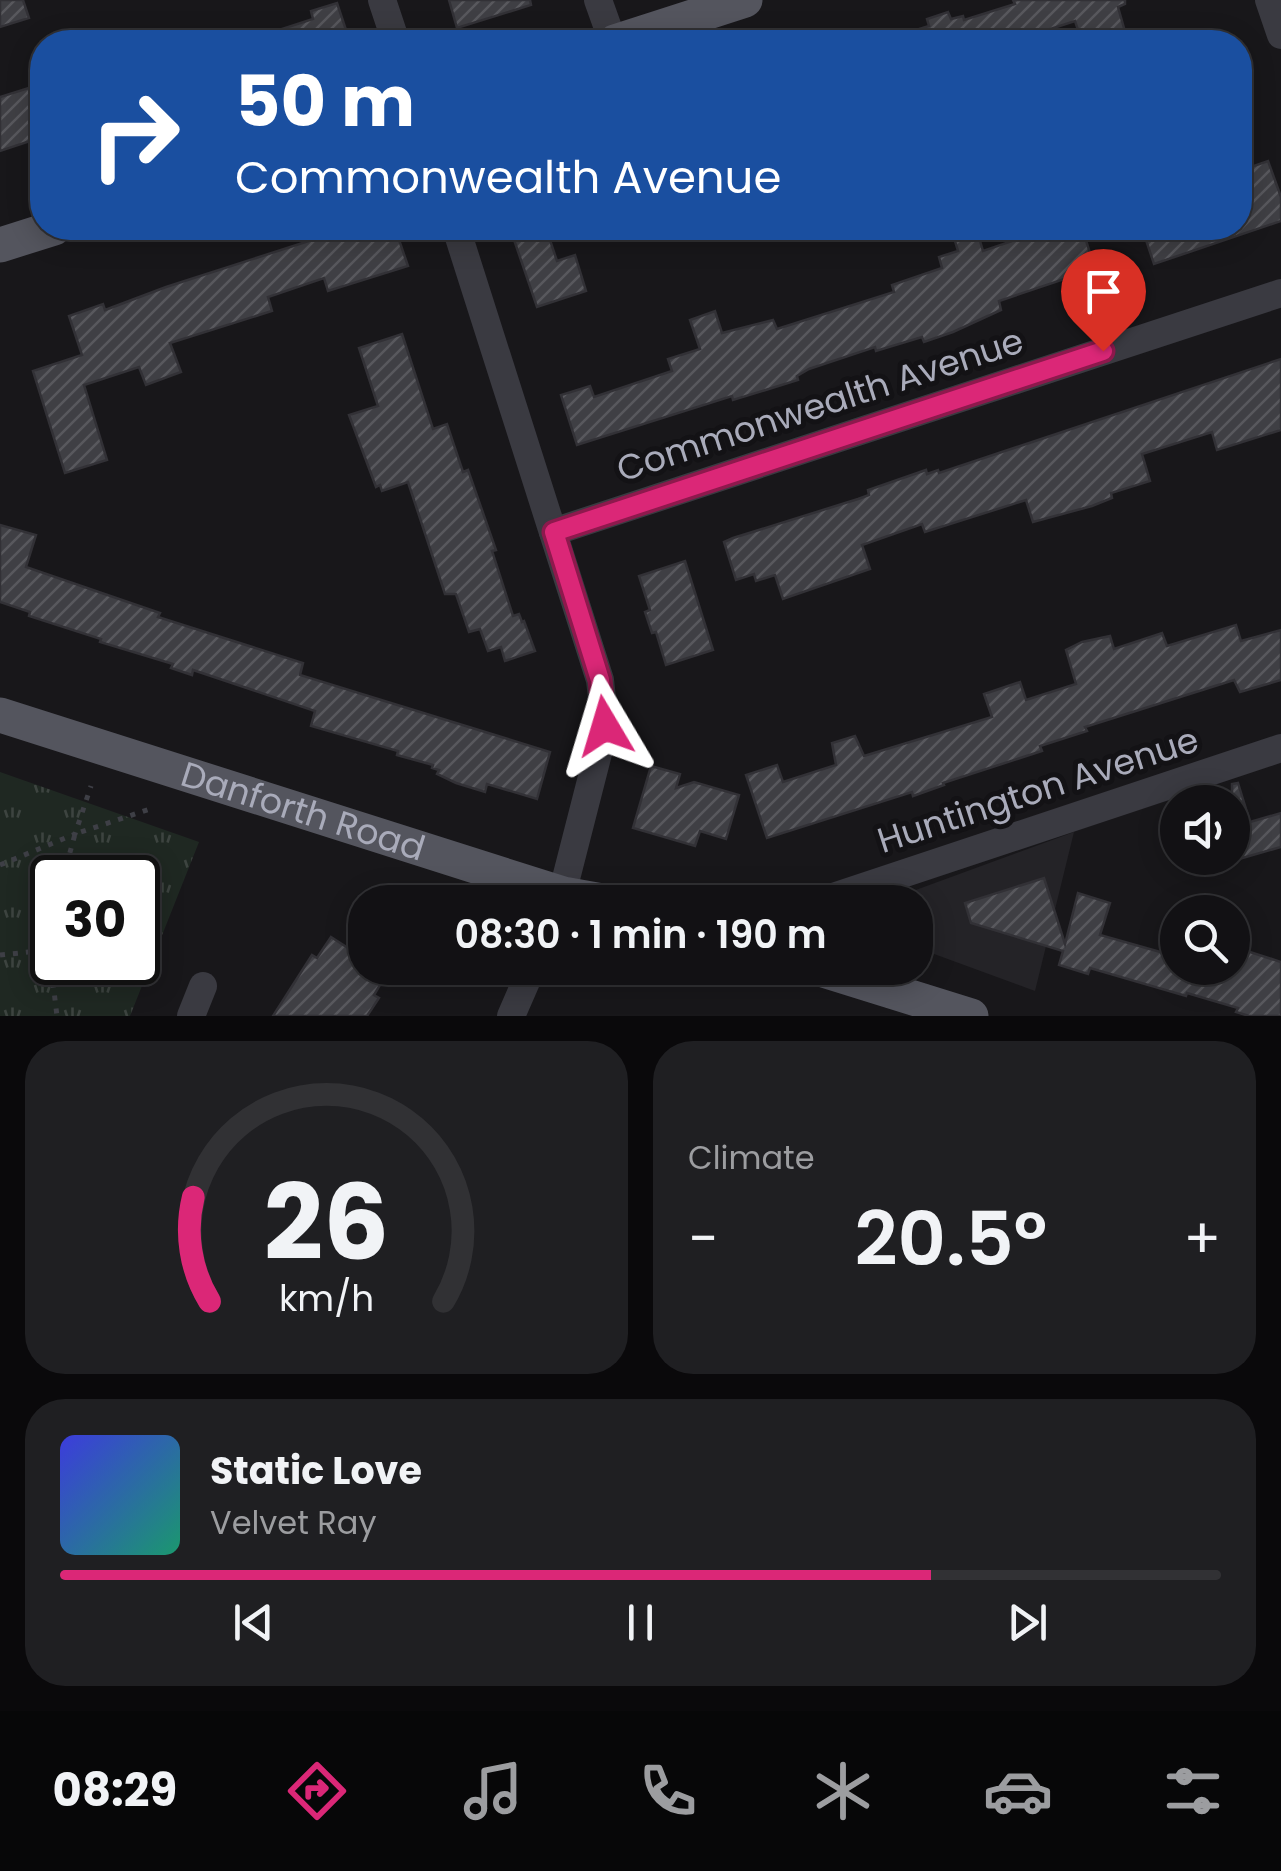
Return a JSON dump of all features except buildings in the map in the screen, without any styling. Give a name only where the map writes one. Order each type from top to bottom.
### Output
[{"type":"main road","points":[[651,30],[745,0]]},
{"type":"main road","points":[[0,245],[30,236]]},
{"type":"main road","name":"Danforth Road","points":[[0,714],[521,885]]},
{"type":"main road","points":[[872,985],[971,1016]]},
{"type":"street","points":[[382,0],[392,30]]},
{"type":"street","points":[[598,0],[609,30]]},
{"type":"street","points":[[1269,0],[1281,35]]},
{"type":"street","points":[[460,240],[600,680],[605,726],[564,885]]},
{"type":"street","name":"Commonwealth Avenue","points":[[554,532],[1281,293]]},
{"type":"street","name":"Huntington Avenue","points":[[869,885],[1281,748]]},
{"type":"street","points":[[511,1016],[525,985]]},
{"type":"street","points":[[191,1016],[203,986]]},
{"type":"path","points":[[69,855],[91,786]]},
{"type":"path","points":[[0,865],[74,834],[153,808]]},
{"type":"path","points":[[0,955],[30,952]]},
{"type":"path","points":[[54,985],[57,1016]]},
{"type":"shaded area","points":[[1074,832],[1035,991],[933,954],[933,885],[929,885]]},
{"type":"green space","points":[[0,772],[199,842],[160,940],[160,855],[30,855],[30,985],[142,985],[130,1016],[0,1016]]},
{"type":"route","points":[[605,726],[600,680],[554,532],[1103,351]]}]
